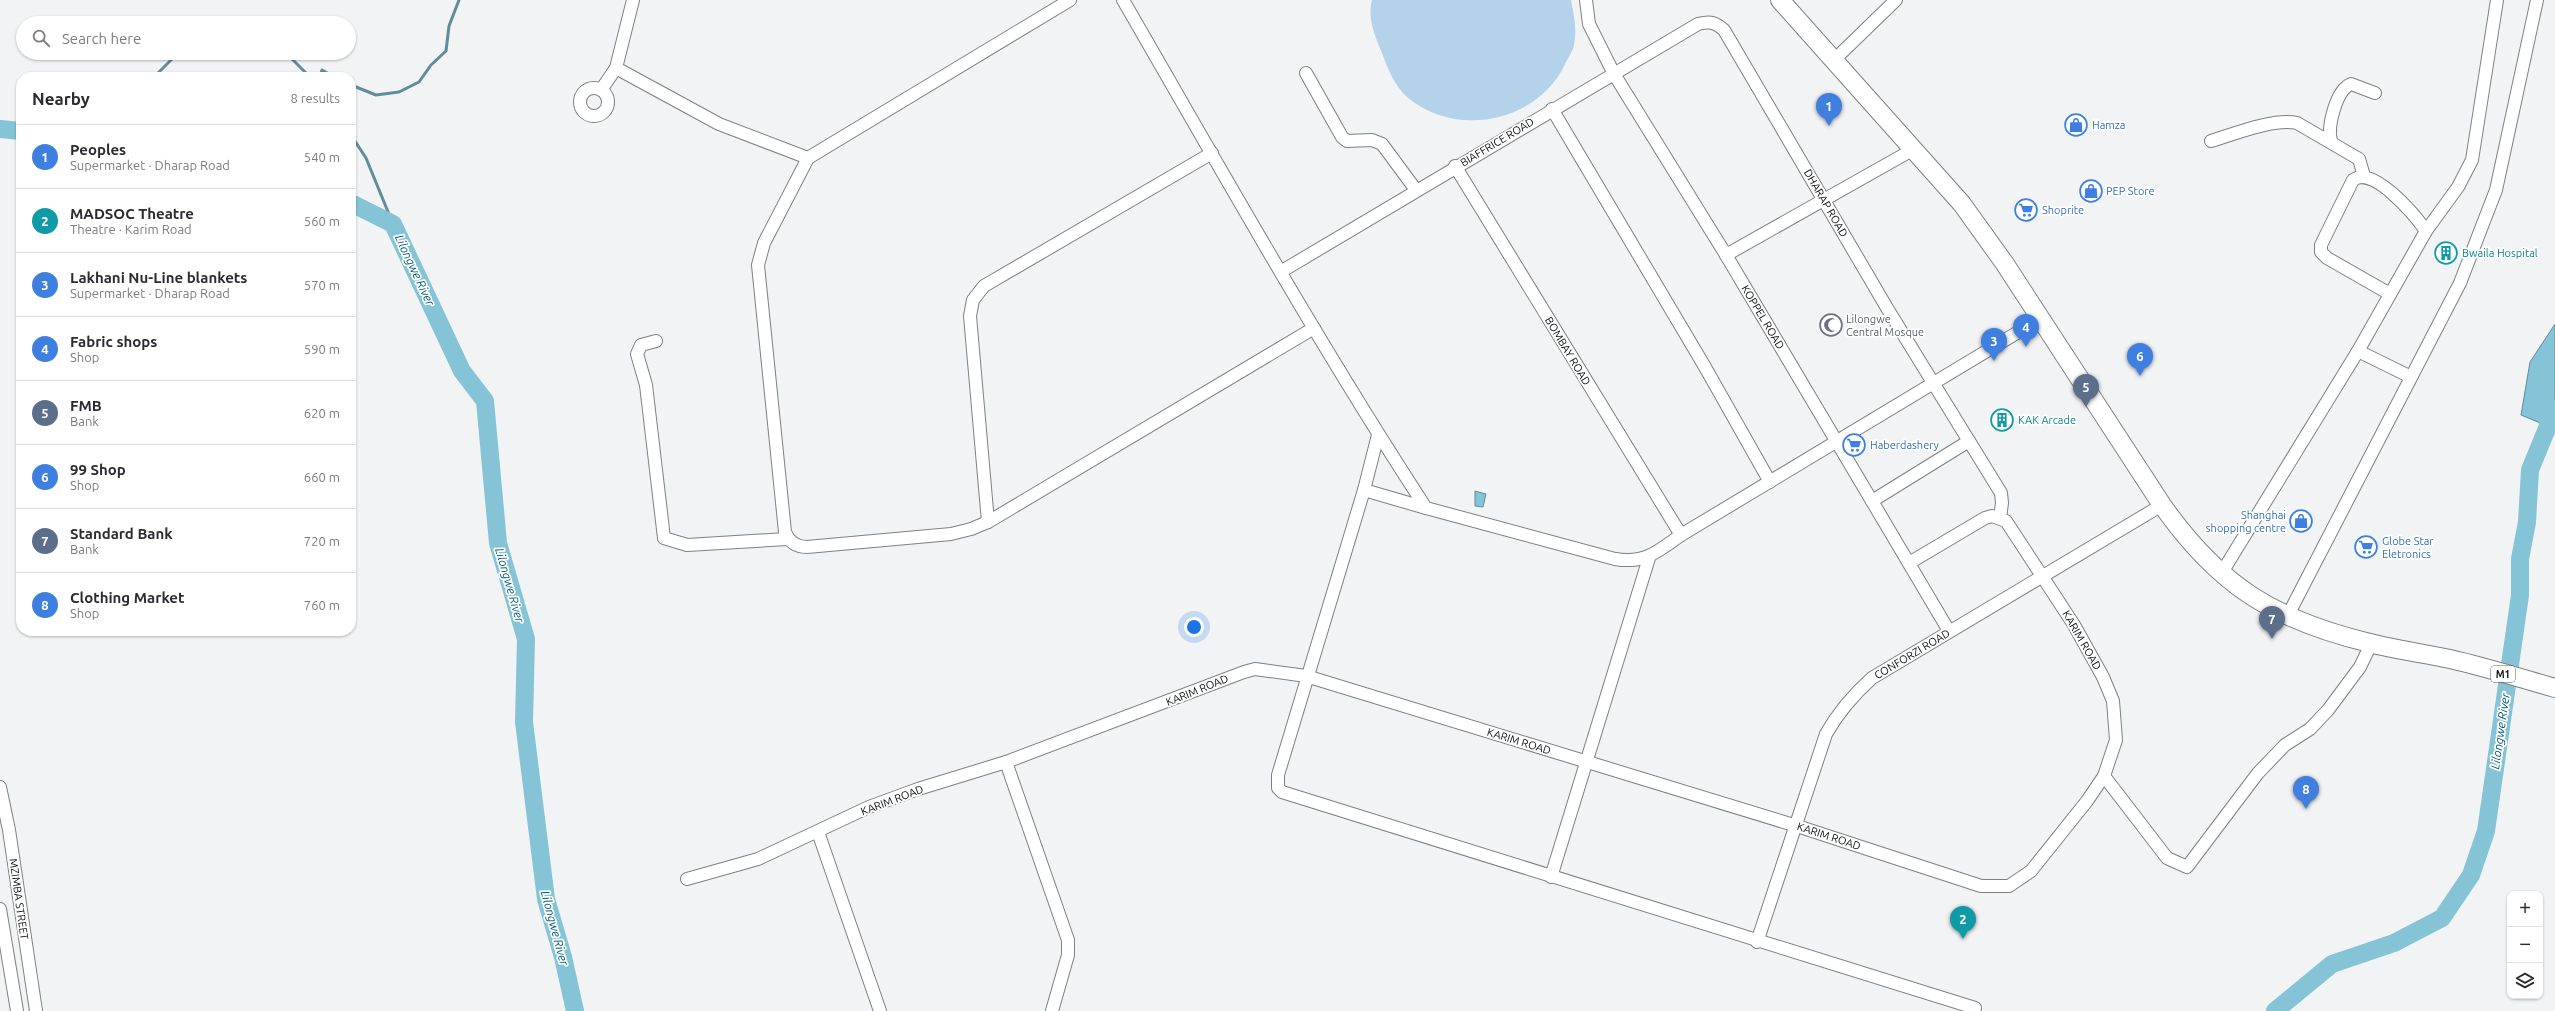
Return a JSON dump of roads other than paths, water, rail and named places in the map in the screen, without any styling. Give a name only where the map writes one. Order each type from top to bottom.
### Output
[{"type":"highway","name":"M1","points":[[1780,0],[1833,61],[1914,149],[1981,229],[2181,533],[2221,574],[2250,597],[2286,617],[2332,633],[2370,644],[2451,660],[2555,688]]},
{"type":"street","points":[[601,90],[616,68],[633,0]]},
{"type":"street","points":[[1070,0],[808,158],[764,243],[758,265],[785,532],[788,539],[800,547],[807,547],[950,534],[971,529],[988,522],[1314,328]]},
{"type":"street","points":[[1123,0],[1378,436],[1426,508]]},
{"type":"street","name":"KOPPEL ROAD","points":[[1586,0],[1589,24],[1614,74],[1726,255],[1949,631]]},
{"type":"street","points":[[1833,61],[1896,0]]},
{"type":"street","points":[[2221,574],[2358,351],[2426,231],[2458,187],[2472,160],[2497,0]]},
{"type":"street","points":[[2286,617],[2409,376],[2460,283],[2496,190],[2538,1]]},
{"type":"street","name":"BIAFFRICE ROAD","points":[[1282,271],[1455,166],[1698,24],[1708,21],[1716,23]]},
{"type":"street","name":"DHARAP ROAD","points":[[1716,23],[1724,30],[1823,199],[2001,494],[2002,503],[2000,518]]},
{"type":"street","points":[[616,68],[719,124],[808,158]]},
{"type":"street","points":[[1306,73],[1342,137],[1347,141],[1372,140],[1382,144],[1416,190]]},
{"type":"street","points":[[2331,142],[2329,133],[2330,120],[2346,87],[2351,84],[2375,93]]},
{"type":"street","points":[[1552,109],[1705,367],[1770,482]]},
{"type":"street","points":[[2211,141],[2260,126],[2291,122],[2331,142],[2359,159],[2364,176]]},
{"type":"street","points":[[1726,255],[1914,149]]},
{"type":"street","points":[[988,522],[970,316],[973,300],[984,286],[1212,153]]},
{"type":"street","name":"BOMBAY ROAD","points":[[1455,166],[1681,535]]},
{"type":"street","points":[[2390,294],[2327,258],[2321,252],[2321,245],[2353,180],[2358,176],[2364,176],[2402,200],[2426,231]]},
{"type":"street","points":[[1364,490],[1615,559],[1630,561],[1649,558],[1681,535],[1935,384],[2040,319]]},
{"type":"street","points":[[656,341],[641,345],[637,354],[646,385],[664,538],[687,545],[788,539]]},
{"type":"street","points":[[2358,351],[2409,376]]},
{"type":"street","points":[[1378,436],[1364,490],[1306,676],[1278,775],[1278,788],[1282,792],[1757,942],[1975,1008]]},
{"type":"street","points":[[1872,500],[1969,441]]},
{"type":"street","name":"CONFORZI ROAD","points":[[1757,942],[1797,826],[1826,734],[1838,713],[1872,678],[2041,575],[2162,505]]},
{"type":"street","points":[[1909,563],[1986,518],[2000,518]]},
{"type":"street","name":"KARIM ROAD","points":[[687,879],[758,859],[869,807],[1006,762],[1254,669],[1306,676],[1797,826],[1981,886],[2008,886],[2031,871],[2104,776],[2116,740],[2113,701],[2103,677],[2074,625],[2041,575],[2012,526],[2000,518]]},
{"type":"street","points":[[1551,877],[1649,558]]},
{"type":"street","points":[[2104,776],[2167,858],[2187,867],[2258,773],[2285,745],[2310,729],[2328,710],[2360,667],[2370,644]]},
{"type":"street","points":[[1006,762],[1068,940],[1068,956],[1052,1011]]},
{"type":"street","name":"MZIMBA STREET","points":[[0,787],[10,837],[36,1011]]},
{"type":"street","points":[[818,832],[880,1011]]},
{"type":"street","name":"MZIMBA STREET","points":[[0,909],[17,1011]]},
{"type":"waterway","points":[[356,87],[376,95],[399,92],[419,82],[431,65],[446,51],[449,26],[459,0]]},
{"type":"waterway","points":[[159,72],[171,60]]},
{"type":"waterway","points":[[293,60],[305,72]]},
{"type":"waterway","points":[[321,72],[322,70],[325,72]]},
{"type":"waterway","name":"Lilongwe River","points":[[0,129],[16,131]]},
{"type":"waterway","points":[[356,143],[366,158],[393,224]]},
{"type":"waterway","name":"Lilongwe River","points":[[356,206],[393,224],[462,371],[485,401],[498,543],[526,639],[524,722],[546,899],[563,957],[575,1011]]},
{"type":"waterway","name":"Lilongwe River","points":[[2275,1011],[2332,964],[2394,943],[2442,918],[2471,875],[2486,831],[2520,595],[2520,559],[2527,522],[2530,470],[2548,426],[2546,401]]},
{"type":"place","name":"Hamza","points":[[2076,125]]},
{"type":"place","name":"Peoples","points":[[1829,126]]},
{"type":"place","name":"PEP Store","points":[[2091,191]]},
{"type":"place","name":"Shoprite","points":[[2026,210]]},
{"type":"place","name":"Bwaila Hospital","points":[[2446,253]]},
{"type":"place","name":"Lilongwe Central Mosque","points":[[1831,325]]},
{"type":"place","name":"Fabric shops","points":[[2026,347]]},
{"type":"place","name":"Lakhani Nu-Line blankets","points":[[1994,361]]},
{"type":"place","name":"99 Shop","points":[[2140,376]]},
{"type":"place","name":"FMB","points":[[2086,407]]},
{"type":"place","name":"KAK Arcade","points":[[2002,420]]},
{"type":"place","name":"Haberdashery","points":[[1854,445]]},
{"type":"place","name":"Shanghai shopping centre","points":[[2301,521]]},
{"type":"place","name":"Globe Star Eletronics","points":[[2366,547]]},
{"type":"place","name":"Standard Bank","points":[[2272,639]]},
{"type":"place","name":"Clothing Market","points":[[2306,809]]},
{"type":"place","name":"MADSOC Theatre","points":[[1963,939]]}]
